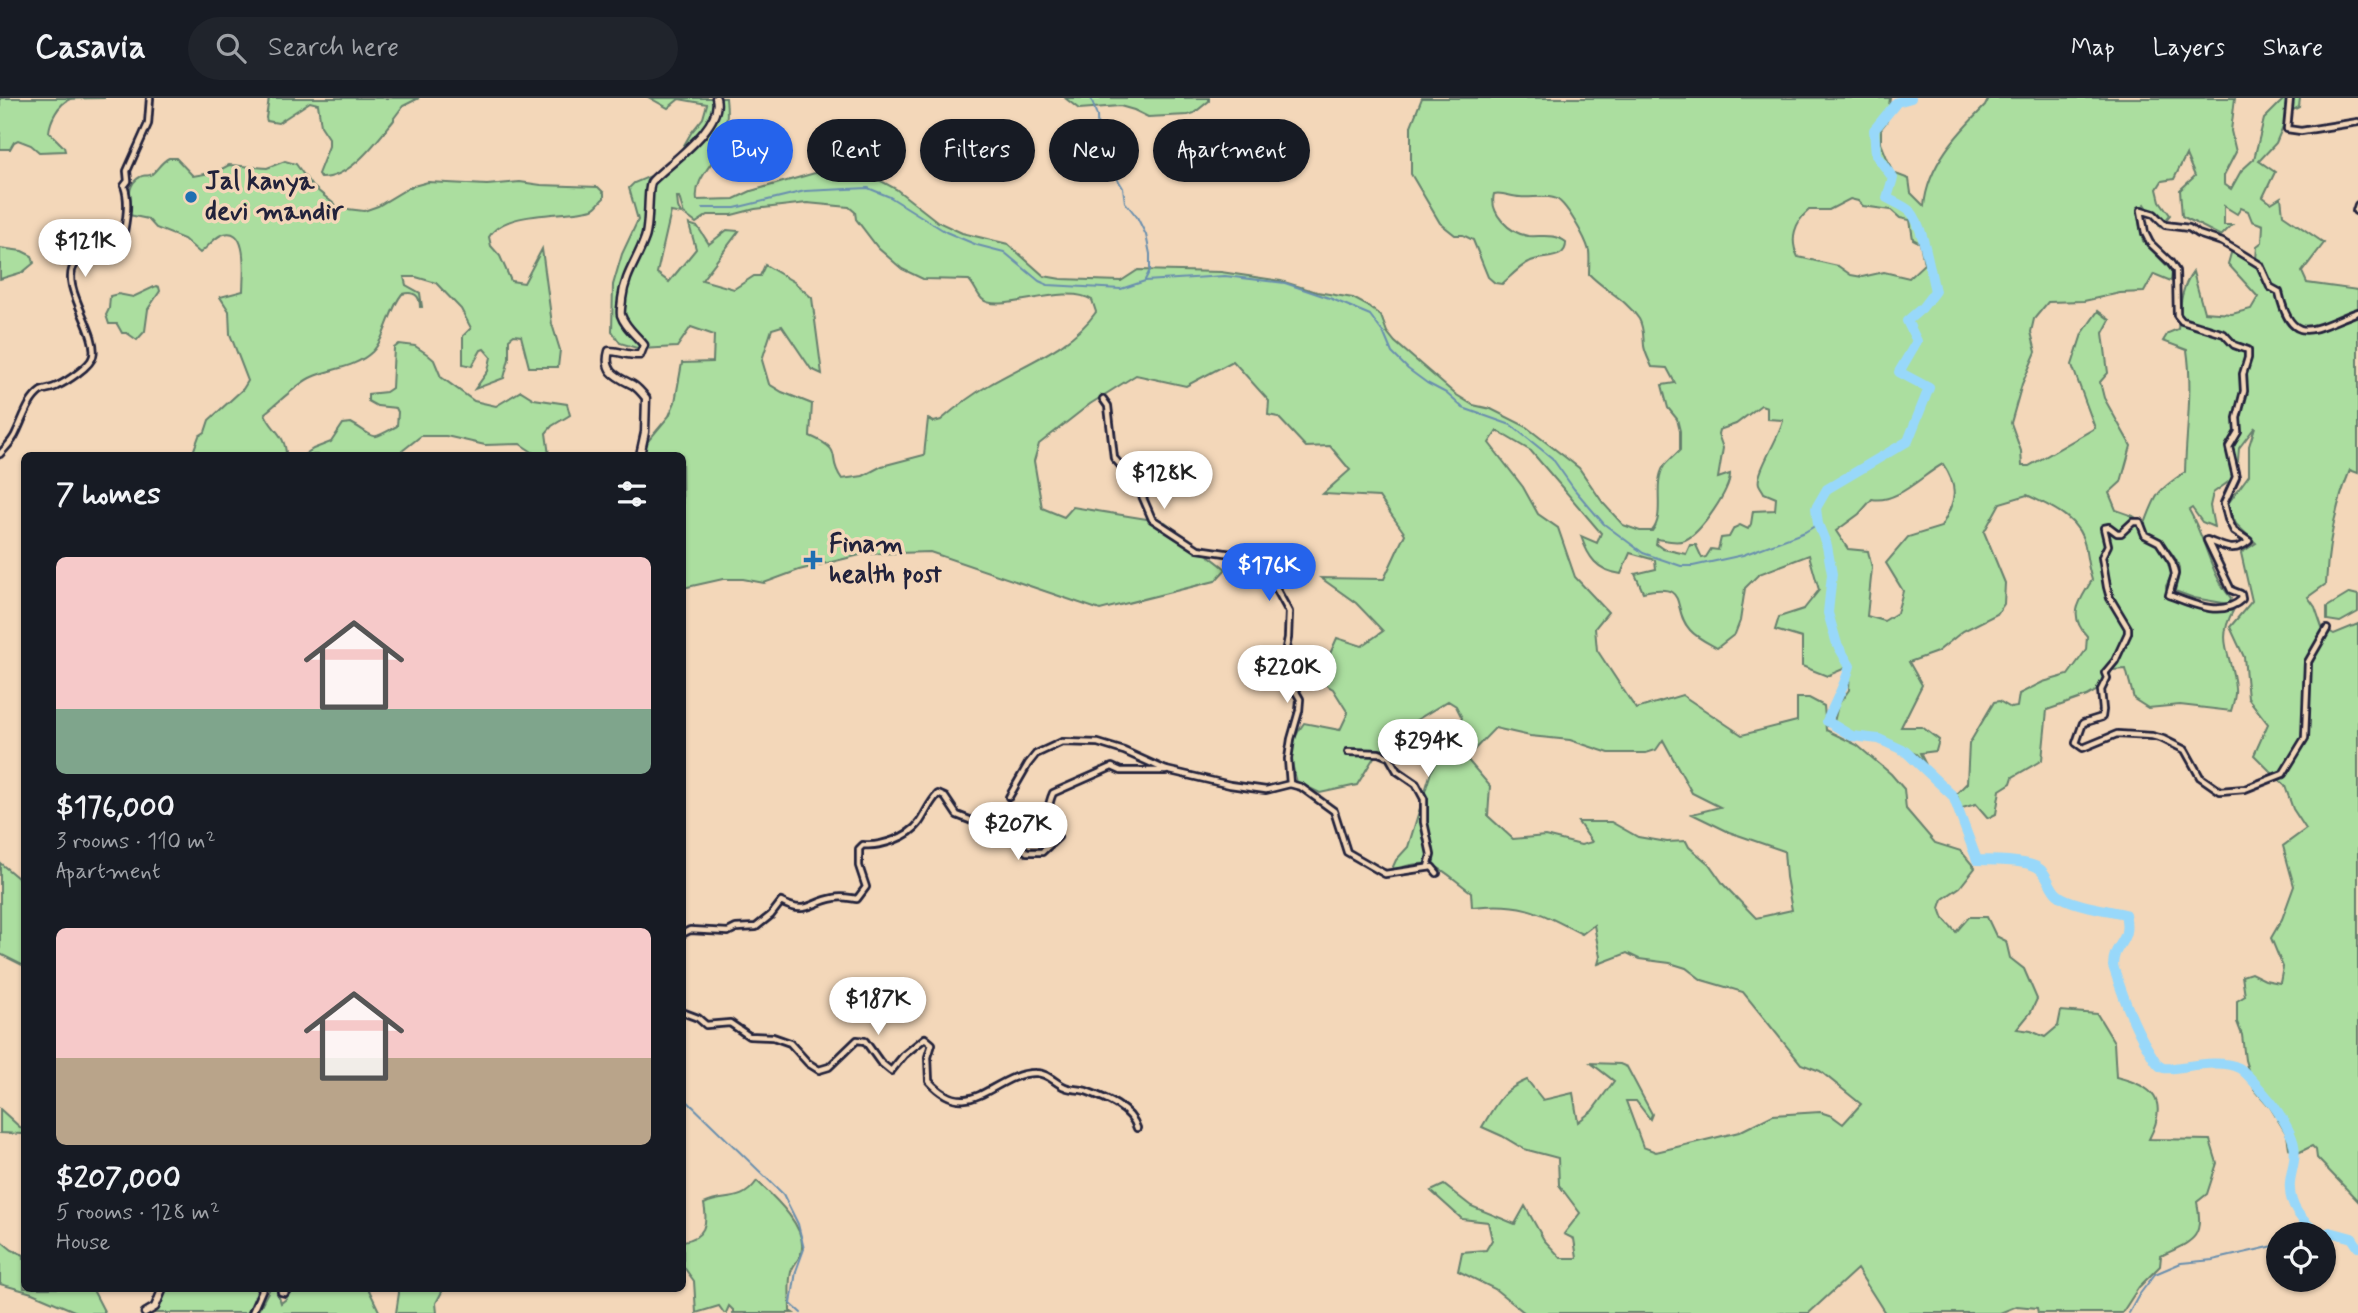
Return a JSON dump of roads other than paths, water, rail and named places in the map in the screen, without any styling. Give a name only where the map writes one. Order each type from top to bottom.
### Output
[{"type":"main road","points":[[640,452],[646,421],[646,398],[636,387],[614,377],[608,369],[607,354],[609,351],[617,351],[629,356],[640,355],[644,345],[626,326],[620,313],[624,281],[645,239],[649,219],[650,182],[685,153],[701,134],[713,117],[718,103],[716,98]]},
{"type":"main road","points":[[145,1313],[155,1307],[161,1292]]},
{"type":"street","points":[[0,454],[16,435],[24,412],[40,391],[57,386],[88,366],[93,356],[93,343],[73,290],[71,273],[76,263],[93,254],[98,247],[122,237],[127,219],[124,186],[128,181],[127,171],[148,124],[150,98]]},
{"type":"street","points":[[2290,98],[2287,129],[2301,131],[2358,122]]},
{"type":"street","points":[[2358,205],[2358,211]]},
{"type":"street","points":[[2328,629],[2308,662],[2305,738],[2283,774],[2245,789],[2220,791],[2200,778],[2186,750],[2163,739],[2117,734],[2083,748],[2076,743],[2082,723],[2102,717],[2101,690],[2108,678],[2105,673],[2115,661],[2128,633],[2107,587],[2102,557],[2108,545],[2104,528],[2109,527],[2121,533],[2133,522],[2140,522],[2145,534],[2159,542],[2172,562],[2175,574],[2169,595],[2205,607],[2227,609],[2242,599],[2241,594],[2231,590],[2207,540],[2221,548],[2240,547],[2249,541],[2234,531],[2224,503],[2236,477],[2230,447],[2238,432],[2236,418],[2244,391],[2243,374],[2248,351],[2234,345],[2224,334],[2182,321],[2177,315],[2176,271],[2150,243],[2145,233],[2141,210],[2154,214],[2165,225],[2189,228],[2222,242],[2260,265],[2270,287],[2279,292],[2287,321],[2295,328],[2315,328],[2358,312]]},
{"type":"street","points":[[1103,399],[1108,406],[1114,458],[1137,484],[1152,519],[1198,549],[1210,553],[1232,554],[1258,562],[1287,607],[1288,638],[1284,658],[1292,685],[1300,699],[1288,760],[1290,784]]},
{"type":"street","points":[[1009,797],[1036,754],[1062,742],[1098,743],[1166,769],[1255,790],[1290,784],[1308,792],[1334,811],[1348,852],[1357,858],[1385,874],[1428,867],[1432,867],[1437,873]]},
{"type":"street","points":[[1348,752],[1379,753],[1389,757],[1397,771],[1416,784],[1424,799],[1424,822],[1431,855],[1428,867]]},
{"type":"street","points":[[686,932],[728,932],[736,928],[756,927],[771,915],[781,902],[796,909],[817,905],[831,898],[857,899],[866,887],[859,866],[859,849],[863,845],[877,844],[910,833],[938,794],[944,797],[957,815],[1008,835],[1027,852],[1042,852],[1058,837],[1048,818],[1048,804],[1053,793],[1112,768],[1121,771],[1166,769]]},
{"type":"street","points":[[686,1014],[698,1018],[705,1025],[730,1023],[749,1036],[773,1037],[790,1043],[808,1063],[819,1070],[829,1067],[857,1040],[865,1041],[880,1062],[891,1071],[904,1055],[925,1038],[932,1044],[928,1057],[929,1082],[941,1095],[953,1099],[982,1096],[1013,1078],[1037,1073],[1052,1078],[1065,1087],[1085,1091],[1124,1109],[1135,1119],[1137,1128]]},
{"type":"street","points":[[252,1313],[261,1292]]},
{"type":"waterway","points":[[1091,98],[1097,116],[1098,142],[1123,188],[1125,202],[1146,235],[1150,270],[1145,280]]},
{"type":"waterway","points":[[1911,98],[1897,102],[1874,130],[1876,155],[1893,178],[1887,198],[1909,210],[1915,218],[1923,238],[1935,291],[1907,321],[1917,341],[1899,372],[1929,388],[1908,441],[1827,489],[1816,508],[1832,574],[1828,613],[1837,644],[1850,666],[1827,721],[1852,736],[1879,739],[1905,751],[1953,796],[1977,860],[2008,861],[2037,867],[2046,876],[2054,891],[2063,898],[2125,914],[2126,931],[2113,966],[2142,1039],[2161,1067],[2229,1065],[2239,1068],[2251,1079],[2275,1107],[2293,1140],[2295,1155],[2291,1199],[2305,1222]]},
{"type":"waterway","points":[[702,208],[735,208],[805,191],[868,188],[890,197],[946,232],[977,245],[1004,252],[1039,281],[1048,285],[1121,289],[1145,281],[1225,276],[1285,283],[1370,315],[1384,334],[1392,353],[1408,369],[1446,393],[1463,408],[1511,425],[1552,458],[1604,524],[1643,553],[1681,566],[1693,566],[1743,555],[1805,532],[1818,524]]},
{"type":"waterway","points":[[686,1100],[783,1194],[798,1224],[804,1249],[796,1271],[791,1304],[801,1313]]},
{"type":"waterway","points":[[2336,1234],[2352,1238],[2358,1247]]},
{"type":"waterway","points":[[2129,1313],[2155,1274],[2181,1263],[2213,1260],[2266,1248]]},
{"type":"place","name":"Jal kanya devi mandir","points":[[191,197]]},
{"type":"place","name":"Finam health post","points":[[813,560]]}]
